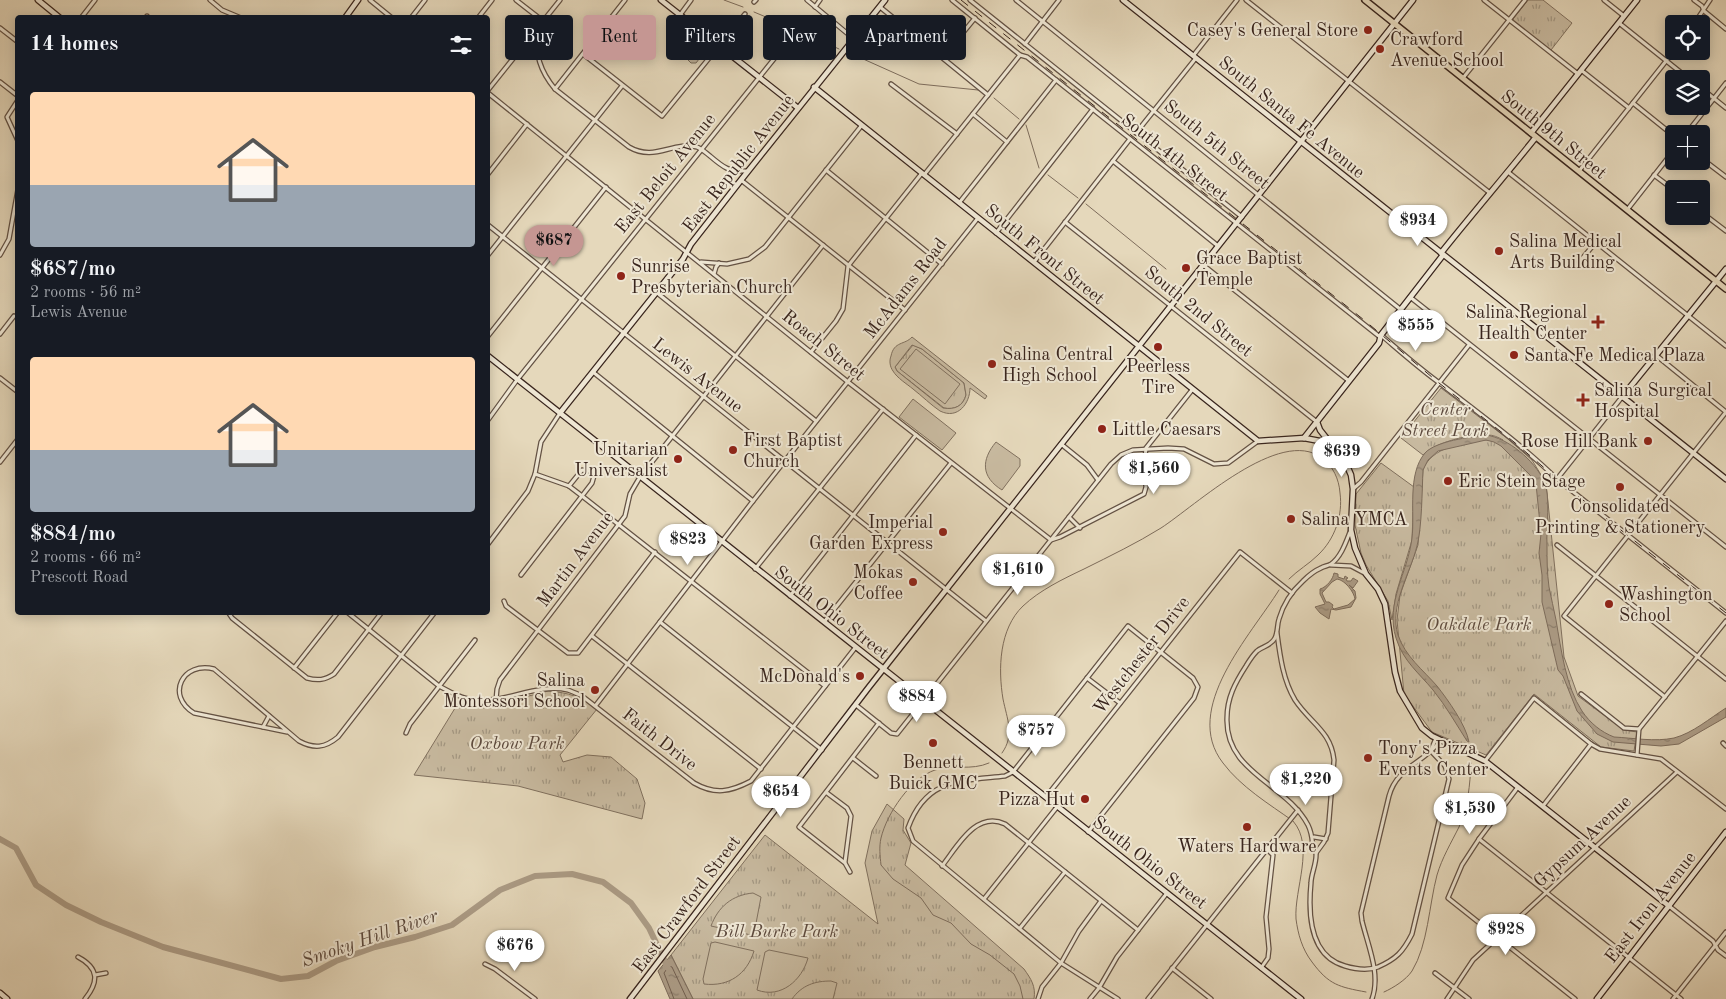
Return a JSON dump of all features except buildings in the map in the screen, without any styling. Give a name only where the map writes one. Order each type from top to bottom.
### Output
[{"type":"main road","name":"South 9th Street","points":[[1365,0],[1726,289]]},
{"type":"street","points":[[38,0],[56,15]]},
{"type":"street","points":[[83,15],[95,0]]},
{"type":"street","points":[[210,0],[228,15]]},
{"type":"street","points":[[346,15],[358,0]]},
{"type":"street","points":[[370,0],[388,15]]},
{"type":"street","points":[[413,15],[425,0]]},
{"type":"street","points":[[480,15],[492,0]]},
{"type":"street","points":[[516,0],[535,15]]},
{"type":"street","points":[[548,15],[560,0]]},
{"type":"street","points":[[614,15],[626,0]]},
{"type":"street","points":[[660,0],[679,15],[691,0]]},
{"type":"street","points":[[807,0],[846,32]]},
{"type":"street","points":[[815,6],[820,0]]},
{"type":"street","name":"East Republic Avenue","points":[[874,15],[885,0]]},
{"type":"street","name":"South 4th Street","points":[[952,0],[1500,429],[1557,479],[1726,614]]},
{"type":"street","name":"South 4th Street","points":[[970,0],[1242,217]]},
{"type":"street","name":"South 5th Street","points":[[1016,0],[1400,309]]},
{"type":"street","points":[[1025,44],[1059,0]]},
{"type":"street","name":"South Santa Fe Avenue","points":[[1123,0],[1726,479]]},
{"type":"street","points":[[1136,133],[1237,0]]},
{"type":"street","points":[[1246,0],[1490,194]]},
{"type":"street","name":"East Crawford Street","points":[[630,999],[882,669],[1413,0]]},
{"type":"street","points":[[1484,0],[1629,108]]},
{"type":"street","points":[[1463,78],[1525,0]]},
{"type":"street","points":[[1604,0],[1624,16]]},
{"type":"street","points":[[1531,133],[1637,0]]},
{"type":"street","points":[[1694,0],[1726,29]]},
{"type":"street","points":[[1701,15],[1710,0]]},
{"type":"street","points":[[880,7],[890,15]]},
{"type":"street","points":[[966,29],[975,18]]},
{"type":"street","points":[[1619,22],[1678,70]]},
{"type":"street","points":[[0,28],[15,40]]},
{"type":"street","name":"East Republic Avenue","points":[[490,541],[528,491],[535,474],[541,442],[560,413],[656,292],[748,171],[846,49]]},
{"type":"street","points":[[555,89],[583,54]]},
{"type":"street","points":[[812,352],[843,309],[848,266],[1020,55]]},
{"type":"street","points":[[490,90],[514,60]]},
{"type":"street","points":[[538,60],[539,66],[555,89],[628,147],[640,153],[656,153],[681,146],[698,148],[732,171],[748,171]]},
{"type":"street","points":[[590,60],[662,116],[707,60]]},
{"type":"street","points":[[735,60],[798,108]]},
{"type":"street","name":"East Beloit Avenue","points":[[490,417],[517,380],[773,60]]},
{"type":"street","points":[[947,60],[988,95]]},
{"type":"street","points":[[1579,171],[1666,61]]},
{"type":"street","points":[[959,203],[1056,80]]},
{"type":"street","points":[[0,82],[15,94]]},
{"type":"street","points":[[1693,125],[1726,83]]},
{"type":"street","points":[[891,84],[957,134]]},
{"type":"street","points":[[490,252],[622,86]]},
{"type":"street","name":"South Front Street","points":[[814,87],[1258,442]]},
{"type":"street","name":"Roach Street","points":[[490,94],[848,382],[1051,540]]},
{"type":"street","points":[[1710,95],[1726,108]]},
{"type":"street","points":[[1633,103],[1665,129]]},
{"type":"street","points":[[15,105],[7,117],[15,134]]},
{"type":"street","points":[[996,233],[1093,109]]},
{"type":"street","points":[[973,114],[1007,142]]},
{"type":"street","points":[[490,171],[527,124]]},
{"type":"street","points":[[700,262],[727,264],[749,259],[765,247],[862,125]]},
{"type":"street","points":[[1304,438],[1379,343],[1380,336],[1442,254],[1536,137]]},
{"type":"street","points":[[1034,262],[1130,139]]},
{"type":"street","points":[[1113,160],[1218,246]]},
{"type":"street","points":[[1627,210],[1665,161]]},
{"type":"street","points":[[1710,165],[1726,177]]},
{"type":"street","points":[[826,170],[942,264]]},
{"type":"street","points":[[1508,172],[1726,346]]},
{"type":"street","points":[[1654,175],[1665,183]]},
{"type":"street","points":[[741,180],[789,216],[848,266],[905,310]]},
{"type":"street","points":[[490,333],[606,187]]},
{"type":"street","points":[[0,255],[9,239],[15,206]]},
{"type":"street","name":"McAdams Road","points":[[596,705],[753,500],[978,218]]},
{"type":"street","points":[[1710,219],[1726,231]]},
{"type":"street","name":"South 2nd Street","points":[[1065,222],[1317,422]]},
{"type":"street","name":"Lewis Avenue","points":[[490,227],[853,516],[947,588],[986,621]]},
{"type":"street","points":[[1576,267],[1596,242]]},
{"type":"street","name":"Martin Avenue","points":[[496,700],[500,680],[625,516],[630,494],[640,478],[823,245]]},
{"type":"street","points":[[715,275],[714,271],[719,263]]},
{"type":"street","points":[[1203,265],[1349,381]]},
{"type":"street","points":[[1557,479],[1726,269]]},
{"type":"street","points":[[656,292],[816,421]]},
{"type":"street","points":[[1410,297],[1726,547]]},
{"type":"street","points":[[0,334],[14,316]]},
{"type":"street","points":[[1354,489],[1469,345]]},
{"type":"street","points":[[1656,356],[1726,412],[1564,616],[1665,697]]},
{"type":"street","name":"South Ohio Street","points":[[490,358],[1206,924],[1294,997],[1301,999]]},
{"type":"street","points":[[593,372],[753,500]]},
{"type":"street","points":[[0,378],[15,389]]},
{"type":"street","points":[[1051,540],[1080,528],[1144,494],[1146,487],[1144,467],[1146,448],[1192,390]]},
{"type":"street","points":[[755,569],[882,408]]},
{"type":"street","points":[[1317,422],[1320,430],[1350,471],[1354,489],[1351,530],[1355,548],[1366,574],[1378,589],[1386,604],[1395,672],[1400,691],[1422,728],[1439,739],[1485,761],[1714,941],[1718,950],[1726,956]]},
{"type":"street","points":[[790,596],[916,435]]},
{"type":"street","points":[[856,705],[891,733],[897,734],[1098,480],[1121,455],[1146,448],[1184,449],[1214,464],[1228,463],[1258,442],[1304,438],[1325,442],[1332,446]]},
{"type":"street","points":[[0,462],[15,443]]},
{"type":"street","points":[[1061,444],[1087,465],[1098,480]]},
{"type":"street","points":[[824,623],[951,463]]},
{"type":"street","points":[[521,575],[594,480],[594,476],[590,471],[582,470],[569,486]]},
{"type":"street","points":[[535,474],[569,486],[692,580],[825,686]]},
{"type":"street","points":[[1069,517],[1080,528]]},
{"type":"street","points":[[1331,565],[1342,549],[1351,530]]},
{"type":"street","points":[[1557,545],[1726,679]]},
{"type":"street","points":[[504,601],[506,606],[568,653],[574,654],[580,651],[592,636],[655,552]]},
{"type":"street","name":"Westchester Drive","points":[[1045,798],[1240,552],[1292,593]]},
{"type":"street","points":[[1316,853],[1314,837],[1298,810],[1290,801],[1239,759],[1228,738],[1226,719],[1229,698],[1236,681],[1255,652],[1269,645],[1275,637],[1280,617],[1292,593],[1313,573],[1322,567],[1331,565],[1351,566],[1366,574]]},
{"type":"street","points":[[230,615],[307,678],[315,680],[326,680],[334,674],[380,615]]},
{"type":"street","points":[[294,668],[336,615]]},
{"type":"street","name":"Faith Drive","points":[[351,615],[439,686],[455,695],[474,700],[496,700],[546,689],[567,690],[582,696],[596,705],[686,777],[702,788],[716,792],[737,789],[751,781],[855,648]]},
{"type":"street","points":[[288,732],[194,713],[187,709],[179,694],[183,678],[190,671],[197,668],[206,667],[214,669],[288,732],[308,746],[318,747],[329,744],[338,737],[433,615]]},
{"type":"street","points":[[1637,752],[1639,728],[1726,621]]},
{"type":"street","points":[[660,622],[822,750]]},
{"type":"street","points":[[1088,832],[1194,698],[1198,687],[1193,678],[1128,626],[1012,772],[1005,776],[950,782],[932,791],[913,813],[908,828],[913,841],[1061,963],[1118,999]]},
{"type":"street","points":[[1277,632],[1278,646],[1285,675],[1295,699],[1325,735],[1333,748],[1334,760],[1328,833],[1316,853],[1310,890],[1309,915],[1313,933],[1323,953],[1338,964],[1357,969],[1374,968],[1393,960],[1406,947],[1412,934],[1449,779],[1445,766],[1431,751]]},
{"type":"street","points":[[592,636],[761,769]]},
{"type":"street","points":[[406,733],[410,724],[475,640]]},
{"type":"street","points":[[1269,645],[1278,646]]},
{"type":"street","points":[[1087,678],[1120,703]]},
{"type":"street","points":[[1581,694],[1624,728],[1639,728]]},
{"type":"street","points":[[1485,761],[1534,698],[1591,744],[1600,749],[1637,752],[1661,759],[1726,809]]},
{"type":"street","points":[[263,727],[269,716]]},
{"type":"street","points":[[850,872],[845,862],[799,828],[879,723]]},
{"type":"street","points":[[1372,999],[1375,989],[1374,968],[1361,913],[1389,796],[1393,785],[1400,775],[1409,766],[1431,751],[1439,739]]},
{"type":"street","points":[[1543,806],[1591,744]]},
{"type":"street","points":[[853,758],[876,776]]},
{"type":"street","name":"Gypsum Avenue","points":[[1447,999],[1473,960],[1677,772]]},
{"type":"street","points":[[1518,787],[1462,865],[1448,898],[1576,999]]},
{"type":"street","points":[[827,792],[847,808],[851,816],[845,862]]},
{"type":"street","points":[[984,899],[1057,807]]},
{"type":"street","points":[[1148,999],[1298,810]]},
{"type":"street","points":[[942,866],[972,828],[982,823],[999,822],[1138,930]]},
{"type":"street","name":"East Iron Avenue","points":[[1597,999],[1726,832]]},
{"type":"street","points":[[1314,837],[1326,839]]},
{"type":"street","points":[[1479,839],[1629,957],[1675,997],[1680,999]]},
{"type":"street","points":[[1261,968],[1268,958],[1269,949],[1266,917],[1273,855],[1267,849]]},
{"type":"street","points":[[1020,928],[1065,872]]},
{"type":"street","points":[[1090,999],[1099,988],[1117,957],[1167,893]]},
{"type":"street","points":[[1038,999],[1038,994],[1042,987],[1061,963],[1079,931],[1101,901]]},
{"type":"street","points":[[1675,997],[1726,932]]},
{"type":"street","points":[[78,957],[92,968],[96,979],[85,999]]},
{"type":"street","points":[[485,964],[495,969],[535,999]]},
{"type":"street","points":[[1172,968],[1211,999]]},
{"type":"street","points":[[95,975],[106,973]]},
{"type":"street","points":[[1435,973],[1469,999]]},
{"type":"street","points":[[0,993],[7,999]]},
{"type":"green space","points":[[1528,0],[1543,0],[1572,23],[1551,50],[1514,22],[1513,19]]},
{"type":"green space","points":[[688,60],[698,60],[696,63],[691,63]]},
{"type":"green space","points":[[912,337],[987,396],[985,399],[970,388],[968,399],[957,412],[946,413],[933,406],[895,374],[891,368],[892,351]],"holes":[[[912,345],[922,349],[964,383],[966,395],[961,404],[951,408],[943,408],[897,371],[895,367]]]},
{"type":"green space","points":[[913,345],[922,349],[964,383],[966,395],[961,404],[955,408],[944,408],[897,371],[895,367]]},
{"type":"green space","points":[[916,349],[960,384],[945,404],[900,369]]},
{"type":"green space","name":"Oakdale Park","points":[[1441,388],[1508,439],[1532,460],[1546,483],[1564,657],[1578,696],[1624,730],[1637,732],[1634,751],[1601,747],[1534,694],[1486,755],[1432,732],[1404,694],[1397,620],[1400,595],[1418,545],[1423,470],[1427,462],[1440,451],[1484,440],[1503,440],[1490,435],[1463,437],[1435,447],[1423,455],[1401,438]]},
{"type":"green space","points":[[913,399],[956,433],[942,450],[899,417]]},
{"type":"green space","points":[[996,442],[1020,459],[1020,466],[1002,490],[990,480],[986,468],[988,455]]},
{"type":"green space","points":[[1381,463],[1414,487],[1412,540],[1396,594],[1392,620],[1388,601],[1366,565],[1361,553],[1355,525],[1356,494]]},
{"type":"green space","name":"Oxbow Park","points":[[548,691],[574,696],[597,709],[560,755],[563,762],[587,755],[611,757],[637,779],[645,803],[642,819],[518,786],[414,775],[460,700],[483,703],[494,702]]},
{"type":"green space","name":"Bill Burke Park","points":[[887,804],[904,819],[903,830],[911,843],[905,865],[1024,969],[1034,986],[1034,999],[693,999],[671,955],[765,835],[878,924],[865,863],[872,831]]},
{"type":"green space","points":[[753,893],[761,897],[754,934],[751,935],[711,926],[718,913],[732,899]]},
{"type":"green space","points":[[715,942],[754,951],[747,966],[736,977],[721,983],[704,984],[703,979],[711,943]]},
{"type":"green space","points":[[769,950],[808,958],[801,974],[796,980],[782,990],[774,992],[757,990],[765,952]]},
{"type":"green space","points":[[831,981],[837,983],[833,999],[792,999],[800,990],[809,985]]},
{"type":"water","points":[[1486,435],[1503,440],[1520,451],[1534,465],[1544,481],[1548,503],[1547,561],[1549,587],[1568,679],[1582,711],[1596,727],[1614,737],[1659,740],[1674,738],[1688,733],[1726,708],[1726,717],[1679,744],[1661,746],[1613,742],[1597,734],[1577,711],[1563,676],[1558,670],[1542,602],[1542,575],[1539,553],[1541,534],[1536,484],[1530,475],[1501,446],[1486,440],[1438,451],[1428,460],[1423,470],[1419,538],[1398,601],[1396,613],[1396,624],[1401,643],[1451,705],[1464,728],[1469,742],[1467,741],[1438,696],[1403,653],[1396,638],[1393,612],[1398,588],[1410,551],[1413,528],[1414,483],[1419,462],[1425,453],[1437,445]]},
{"type":"water","points":[[1334,573],[1344,579],[1345,576],[1348,578],[1346,579],[1347,581],[1351,581],[1353,578],[1358,581],[1353,588],[1349,585],[1355,591],[1356,598],[1351,607],[1336,610],[1331,609],[1329,619],[1315,607],[1325,604],[1320,594],[1320,589],[1327,585]],"holes":[[[1337,579],[1349,587],[1355,599],[1348,605],[1334,609],[1333,605],[1326,602],[1322,593],[1332,582]]]},
{"type":"water","points":[[671,955],[693,999],[670,999],[658,971]]},
{"type":"waterway","points":[[724,0],[743,7]]},
{"type":"waterway","points":[[754,12],[763,16]]},
{"type":"waterway","points":[[865,60],[919,84],[978,90]]},
{"type":"waterway","points":[[994,98],[1019,119]]},
{"type":"waterway","points":[[1026,125],[1039,168]]},
{"type":"waterway","points":[[1048,175],[1078,198]]},
{"type":"waterway","points":[[1086,204],[1166,269]]},
{"type":"waterway","points":[[1002,753],[1009,733],[1001,687],[1002,650],[1009,626],[1023,606],[1052,585],[1161,528],[1238,473],[1262,460],[1284,452],[1304,451],[1322,458],[1332,469],[1337,478],[1339,488],[1340,510],[1333,534],[1324,549],[1289,579]]},
{"type":"waterway","points":[[1279,590],[1238,650],[1225,673],[1215,696],[1210,720],[1212,742],[1230,772],[1256,795],[1293,821],[1299,831],[1303,855],[1296,919],[1301,941],[1309,957],[1318,970],[1335,984],[1366,992]]},
{"type":"waterway","points":[[989,763],[976,767],[942,768],[926,774],[917,780],[894,808],[884,828],[880,845],[881,865],[893,879],[921,898],[933,915],[951,923],[971,944],[990,955],[1014,974],[1020,986],[1023,999]]},
{"type":"waterway","points":[[1384,992],[1406,978],[1412,971],[1422,949],[1437,875],[1465,812],[1471,763]]},
{"type":"waterway","name":"Smoky Hill River","points":[[0,839],[16,848],[36,885],[66,905],[101,922],[163,947],[281,979],[308,976],[336,961],[375,947],[452,925],[500,890],[535,876],[572,874],[603,882],[631,903],[649,928],[668,968]]},
{"type":"railway","points":[[961,0],[1364,320],[1569,489],[1726,613]]},
{"type":"place","name":"Casey's General Store","points":[[1368,30]]},
{"type":"place","name":"Crawford Avenue School","points":[[1380,49]]},
{"type":"place","name":"Salina Medical Arts Building","points":[[1499,251]]},
{"type":"place","name":"Grace Baptist Temple","points":[[1186,268]]},
{"type":"place","name":"Sunrise Presbyterian Church","points":[[621,276]]},
{"type":"place","name":"Salina Regional Health Center","points":[[1598,322]]},
{"type":"place","name":"Peerless Tire","points":[[1158,347]]},
{"type":"place","name":"Santa Fe Medical Plaza","points":[[1514,355]]},
{"type":"place","name":"Salina Central High School","points":[[992,364]]},
{"type":"place","name":"Salina Surgical Hospital","points":[[1583,400]]},
{"type":"place","name":"Little Caesars","points":[[1102,429]]},
{"type":"place","name":"Rose Hill Bank","points":[[1648,441]]},
{"type":"place","name":"First Baptist Church","points":[[733,450]]},
{"type":"place","name":"Unitarian Universalist","points":[[678,459]]},
{"type":"place","name":"Eric Stein Stage","points":[[1448,481]]},
{"type":"place","name":"Consolidated Printing & Stationery","points":[[1620,487]]},
{"type":"place","name":"Salina YMCA","points":[[1291,519]]},
{"type":"place","name":"Imperial Garden Express","points":[[943,532]]},
{"type":"place","name":"Mokas Coffee","points":[[913,582]]},
{"type":"place","name":"Washington School","points":[[1609,604]]},
{"type":"place","name":"McDonald's","points":[[860,676]]},
{"type":"place","name":"Salina Montessori School","points":[[595,690]]},
{"type":"place","name":"Bennett Buick GMC","points":[[933,743]]},
{"type":"place","name":"Tony's Pizza Events Center","points":[[1368,758]]},
{"type":"place","name":"Pizza Hut","points":[[1085,799]]},
{"type":"place","name":"Waters Hardware","points":[[1247,827]]},
{"type":"park label","name":"Center Street Park","points":[[1445,419]]}]
